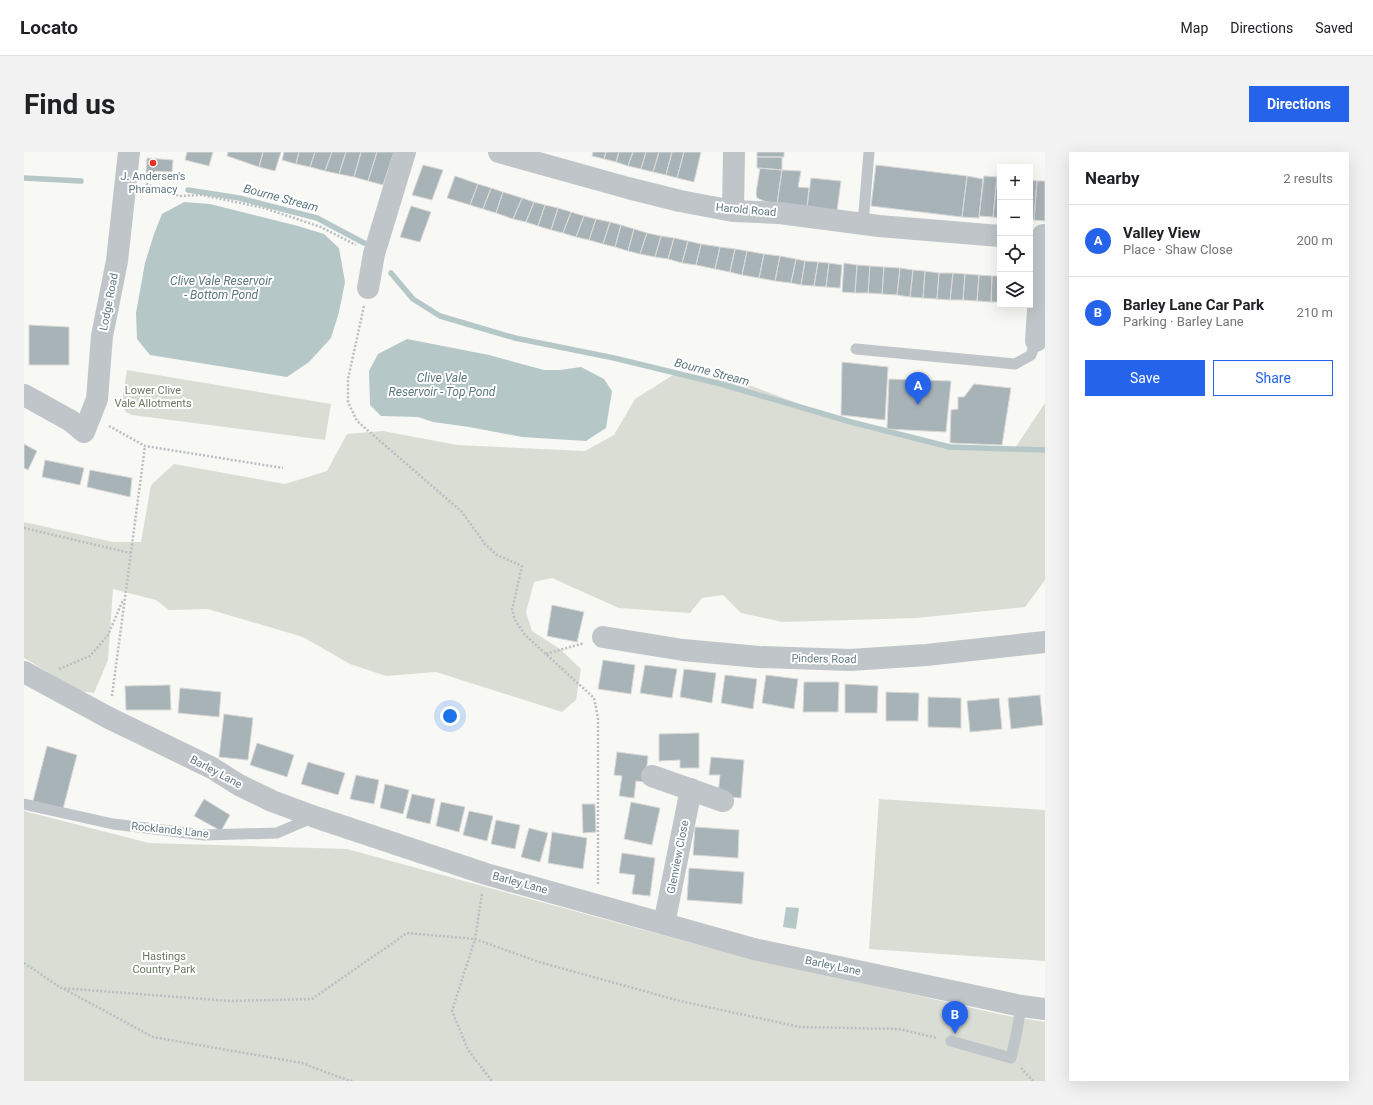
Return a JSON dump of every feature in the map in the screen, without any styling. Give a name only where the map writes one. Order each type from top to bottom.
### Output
[{"type":"street","name":"Lodge Road","points":[[81,418],[97,399],[102,336],[117,261],[128,152]]},
{"type":"street","points":[[368,288],[374,254],[405,152]]},
{"type":"street","name":"Harold Road","points":[[499,152],[680,201],[732,210],[780,213],[863,224],[997,236]]},
{"type":"street","points":[[732,210],[734,152]]},
{"type":"street","points":[[1036,342],[1039,235]]},
{"type":"street","points":[[24,395],[81,418]]},
{"type":"street","name":"Pinders Road","points":[[603,637],[698,652],[759,657],[850,660],[926,655],[1045,642]]},
{"type":"street","name":"Barley Lane","points":[[28,674],[109,718],[212,768],[239,785],[272,801],[314,817],[486,874],[754,949],[1021,1006],[1045,1009]]},
{"type":"street","points":[[652,776],[723,800]]},
{"type":"street","name":"Glenview Close","points":[[664,924],[691,789]]},
{"type":"lane","points":[[863,224],[869,152]]},
{"type":"lane","points":[[856,350],[1015,364],[1031,355],[1036,342]]},
{"type":"lane","name":"Rocklands Lane","points":[[24,804],[113,824],[204,835],[277,833],[314,817]]},
{"type":"lane","points":[[951,1041],[1011,1058],[1021,1006]]},
{"type":"path","points":[[126,176],[179,196],[202,195],[264,208],[321,227],[374,254]]},
{"type":"path","points":[[368,288],[348,379],[348,402],[357,421],[462,512],[485,544],[497,555],[522,566],[512,610],[515,620],[524,634],[594,698],[598,718],[598,905]]},
{"type":"path","points":[[81,418],[144,446],[283,468]]},
{"type":"path","points":[[109,718],[144,446]]},
{"type":"path","points":[[24,528],[131,553]]},
{"type":"path","points":[[28,674],[56,670],[90,656],[108,635],[125,598]]},
{"type":"path","points":[[546,654],[603,637]]},
{"type":"path","points":[[486,874],[475,939],[452,1012],[468,1050],[492,1081]]},
{"type":"path","points":[[61,988],[230,1001],[312,998],[407,933],[475,939],[539,962],[680,1001],[800,1026],[900,1029],[951,1041]]},
{"type":"path","points":[[24,963],[61,988],[153,1037],[302,1062],[353,1081]]},
{"type":"green space","name":"Lower Clive Vale Allotments","points":[[127,370],[331,404],[325,440],[132,415],[126,412],[123,403]]},
{"type":"green space","points":[[673,375],[738,381],[848,422],[960,449],[1015,448],[1045,403],[1045,580],[1025,607],[916,618],[782,622],[741,613],[723,595],[702,598],[690,613],[619,608],[552,578],[534,582],[526,612],[532,631],[560,649],[581,669],[576,700],[562,712],[436,672],[386,676],[350,664],[303,637],[208,609],[169,610],[156,600],[113,589],[108,660],[94,693],[80,691],[24,658],[24,522],[113,542],[141,542],[151,485],[174,464],[285,484],[327,471],[347,434],[383,431],[457,445],[585,451],[614,435],[635,399]]},
{"type":"green space","points":[[879,799],[1045,810],[1045,961],[869,949]]},
{"type":"green space","name":"Hastings Country Park","points":[[24,811],[149,843],[347,849],[710,948],[1003,1015],[1045,1022],[1045,1081],[24,1081]]},
{"type":"water","name":"Clive Vale Reservoir - Bottom Pond","points":[[184,202],[210,204],[298,226],[324,234],[339,248],[345,282],[339,312],[331,338],[309,362],[287,377],[150,355],[137,339],[136,313],[145,263],[154,234],[162,214]]},
{"type":"water","name":"Clive Vale Reservoir - Top Pond","points":[[407,339],[489,355],[544,370],[560,370],[581,367],[604,379],[612,391],[606,428],[586,441],[522,437],[433,422],[418,417],[381,416],[370,405],[369,371],[378,354]]},
{"type":"water","points":[[786,907],[799,908],[796,929],[783,927]]},
{"type":"building","points":[[187,152],[213,152],[209,166],[185,160]]},
{"type":"building","points":[[228,152],[263,152],[259,167],[227,156]]},
{"type":"building","points":[[263,152],[281,152],[275,171],[259,167]]},
{"type":"building","points":[[284,152],[299,152],[296,164],[282,160]]},
{"type":"building","points":[[299,152],[315,152],[310,167],[296,164]]},
{"type":"building","points":[[315,152],[332,152],[325,171],[310,167]]},
{"type":"building","points":[[332,152],[346,152],[339,174],[325,171]]},
{"type":"building","points":[[346,152],[361,152],[354,177],[339,174]]},
{"type":"building","points":[[361,152],[377,152],[368,181],[354,177]]},
{"type":"building","points":[[377,152],[394,152],[383,185],[368,181]]},
{"type":"building","points":[[593,152],[606,152],[604,159],[592,156]]},
{"type":"building","points":[[606,152],[619,152],[616,162],[604,159]]},
{"type":"building","points":[[619,152],[633,152],[628,166],[616,162]]},
{"type":"building","points":[[633,152],[646,152],[641,169],[628,166]]},
{"type":"building","points":[[646,152],[659,152],[653,172],[641,169]]},
{"type":"building","points":[[659,152],[672,152],[666,175],[653,172]]},
{"type":"building","points":[[672,152],[684,152],[677,178],[666,175]]},
{"type":"building","points":[[684,152],[701,152],[694,182],[677,178]]},
{"type":"building","points":[[757,152],[784,152],[784,157],[757,157]]},
{"type":"building","points":[[757,157],[782,157],[782,170],[757,168]]},
{"type":"building","points":[[147,158],[173,160],[172,172],[155,171],[155,175],[146,174]]},
{"type":"building","points":[[423,165],[443,170],[432,200],[412,195]]},
{"type":"building","points":[[876,165],[967,176],[962,217],[871,206]]},
{"type":"building","points":[[760,168],[782,170],[777,204],[757,198],[756,193]]},
{"type":"building","points":[[782,170],[801,171],[798,187],[809,188],[807,207],[777,204]]},
{"type":"building","points":[[455,176],[478,184],[470,205],[447,198]]},
{"type":"building","points":[[967,176],[983,179],[979,218],[962,217]]},
{"type":"building","points":[[984,176],[997,177],[993,217],[979,216]]},
{"type":"building","points":[[997,177],[997,218],[993,217]]},
{"type":"building","points":[[811,178],[841,181],[837,211],[807,207]]},
{"type":"building","points":[[1033,180],[1037,181],[1033,220]]},
{"type":"building","points":[[1037,181],[1045,181],[1045,221],[1034,220]]},
{"type":"building","points":[[478,184],[491,188],[483,209],[470,205]]},
{"type":"building","points":[[491,188],[503,192],[496,213],[483,209]]},
{"type":"building","points":[[503,192],[522,198],[513,219],[496,213]]},
{"type":"building","points":[[522,198],[534,202],[526,222],[513,219]]},
{"type":"building","points":[[534,202],[545,205],[538,226],[526,222]]},
{"type":"building","points":[[545,205],[558,208],[551,230],[538,226]]},
{"type":"building","points":[[411,206],[431,212],[420,242],[400,237]]},
{"type":"building","points":[[558,208],[571,212],[563,233],[551,230]]},
{"type":"building","points":[[571,212],[584,216],[576,237],[563,233]]},
{"type":"building","points":[[584,216],[596,219],[589,240],[576,237]]},
{"type":"building","points":[[596,219],[610,222],[603,244],[589,240]]},
{"type":"building","points":[[610,222],[621,225],[615,247],[603,244]]},
{"type":"building","points":[[621,225],[634,229],[628,251],[615,247]]},
{"type":"building","points":[[634,229],[647,233],[640,254],[628,251]]},
{"type":"building","points":[[647,233],[661,236],[655,257],[640,254]]},
{"type":"building","points":[[661,236],[674,238],[668,259],[655,257]]},
{"type":"building","points":[[674,238],[688,241],[682,263],[668,259]]},
{"type":"building","points":[[688,241],[701,244],[696,265],[682,263]]},
{"type":"building","points":[[701,244],[720,247],[715,269],[696,265]]},
{"type":"building","points":[[720,247],[735,249],[730,272],[715,269]]},
{"type":"building","points":[[735,249],[747,251],[742,275],[730,272]]},
{"type":"building","points":[[747,251],[764,254],[759,278],[742,275]]},
{"type":"building","points":[[764,254],[780,256],[775,281],[759,278]]},
{"type":"building","points":[[780,256],[796,259],[791,283],[775,281]]},
{"type":"building","points":[[796,259],[805,261],[801,285],[791,283]]},
{"type":"building","points":[[805,261],[818,262],[814,286],[801,285]]},
{"type":"building","points":[[818,262],[829,263],[826,287],[814,286]]},
{"type":"building","points":[[829,263],[842,265],[840,288],[826,287]]},
{"type":"building","points":[[844,263],[857,265],[855,293],[842,292]]},
{"type":"building","points":[[857,265],[870,266],[868,293],[855,293]]},
{"type":"building","points":[[870,266],[884,267],[882,294],[868,293]]},
{"type":"building","points":[[884,267],[900,268],[897,295],[882,294]]},
{"type":"building","points":[[900,268],[913,270],[910,297],[897,295]]},
{"type":"building","points":[[913,270],[925,271],[923,298],[910,297]]},
{"type":"building","points":[[925,271],[939,273],[937,299],[923,298]]},
{"type":"building","points":[[939,273],[953,273],[950,300],[937,299]]},
{"type":"building","points":[[953,273],[965,274],[963,300],[950,300]]},
{"type":"building","points":[[965,274],[979,275],[977,301],[963,300]]},
{"type":"building","points":[[979,275],[992,276],[991,302],[977,301]]},
{"type":"building","points":[[992,276],[997,276],[997,302],[991,302]]},
{"type":"building","points":[[29,325],[69,327],[69,365],[29,365]]},
{"type":"building","points":[[842,362],[888,367],[885,420],[841,415]]},
{"type":"building","points":[[889,379],[951,381],[946,432],[887,429]]},
{"type":"building","points":[[974,384],[1011,388],[1002,445],[950,443],[951,410],[958,409],[958,397],[964,397]]},
{"type":"building","points":[[24,444],[37,451],[28,470],[24,468]]},
{"type":"building","points":[[45,460],[84,468],[80,485],[42,477]]},
{"type":"building","points":[[90,470],[132,478],[130,497],[87,487]]},
{"type":"building","points":[[552,605],[584,612],[577,642],[547,636]]},
{"type":"building","points":[[603,660],[635,665],[631,694],[598,689]]},
{"type":"building","points":[[645,665],[677,669],[672,698],[640,693]]},
{"type":"building","points":[[684,669],[716,673],[712,703],[680,697]]},
{"type":"building","points":[[725,675],[757,679],[753,709],[721,703]]},
{"type":"building","points":[[766,675],[798,679],[794,709],[762,703]]},
{"type":"building","points":[[804,682],[839,682],[838,712],[803,712]]},
{"type":"building","points":[[845,684],[878,686],[877,713],[845,713]]},
{"type":"building","points":[[170,685],[171,710],[126,710],[125,686]]},
{"type":"building","points":[[180,688],[221,692],[219,717],[178,713]]},
{"type":"building","points":[[886,692],[919,693],[918,721],[886,721]]},
{"type":"building","points":[[1040,695],[1043,725],[1011,729],[1008,698]]},
{"type":"building","points":[[928,697],[961,698],[961,728],[928,727]]},
{"type":"building","points":[[999,698],[1002,729],[970,732],[967,701]]},
{"type":"building","points":[[224,714],[253,718],[248,760],[219,757]]},
{"type":"building","points":[[699,733],[699,768],[680,768],[680,760],[659,761],[659,734]]},
{"type":"building","points":[[257,743],[294,755],[287,777],[250,765]]},
{"type":"building","points":[[47,746],[77,755],[63,809],[33,801]]},
{"type":"building","points":[[617,752],[648,756],[645,782],[636,781],[634,798],[619,796],[622,776],[614,775]]},
{"type":"building","points":[[711,757],[744,760],[741,798],[718,796],[720,775],[709,775]]},
{"type":"building","points":[[308,762],[345,773],[338,795],[301,784]]},
{"type":"building","points":[[356,775],[379,780],[374,804],[350,799]]},
{"type":"building","points":[[385,784],[409,790],[403,814],[380,808]]},
{"type":"building","points":[[412,794],[435,799],[430,824],[406,818]]},
{"type":"building","points":[[204,799],[230,815],[221,831],[194,816]]},
{"type":"building","points":[[441,802],[465,807],[459,832],[436,826]]},
{"type":"building","points":[[631,802],[660,808],[652,845],[624,839]]},
{"type":"building","points":[[582,804],[595,804],[596,832],[583,833]]},
{"type":"building","points":[[469,811],[493,816],[487,841],[463,835]]},
{"type":"building","points":[[496,820],[520,825],[515,849],[491,844]]},
{"type":"building","points":[[695,827],[739,830],[738,858],[693,855]]},
{"type":"building","points":[[529,828],[548,833],[540,862],[521,857]]},
{"type":"building","points":[[552,832],[587,838],[583,869],[548,863]]},
{"type":"building","points":[[622,853],[655,858],[650,896],[632,894],[635,875],[619,873]]},
{"type":"building","points":[[689,868],[744,872],[742,904],[687,900]]},
{"type":"waterway","name":"Bourne Stream","points":[[24,178],[81,181]]},
{"type":"waterway","name":"Bourne Stream","points":[[188,190],[239,198],[317,218],[364,243]]},
{"type":"waterway","name":"Bourne Stream","points":[[391,273],[413,299],[440,316],[515,338],[614,358],[721,384],[851,422],[950,447],[1045,450]]},
{"type":"place","name":"J. Andersen's Phramacy","points":[[153,163]]},
{"type":"place","name":"Valley View","points":[[918,405]]},
{"type":"place","name":"Barley Lane Car Park","points":[[955,1034]]}]
